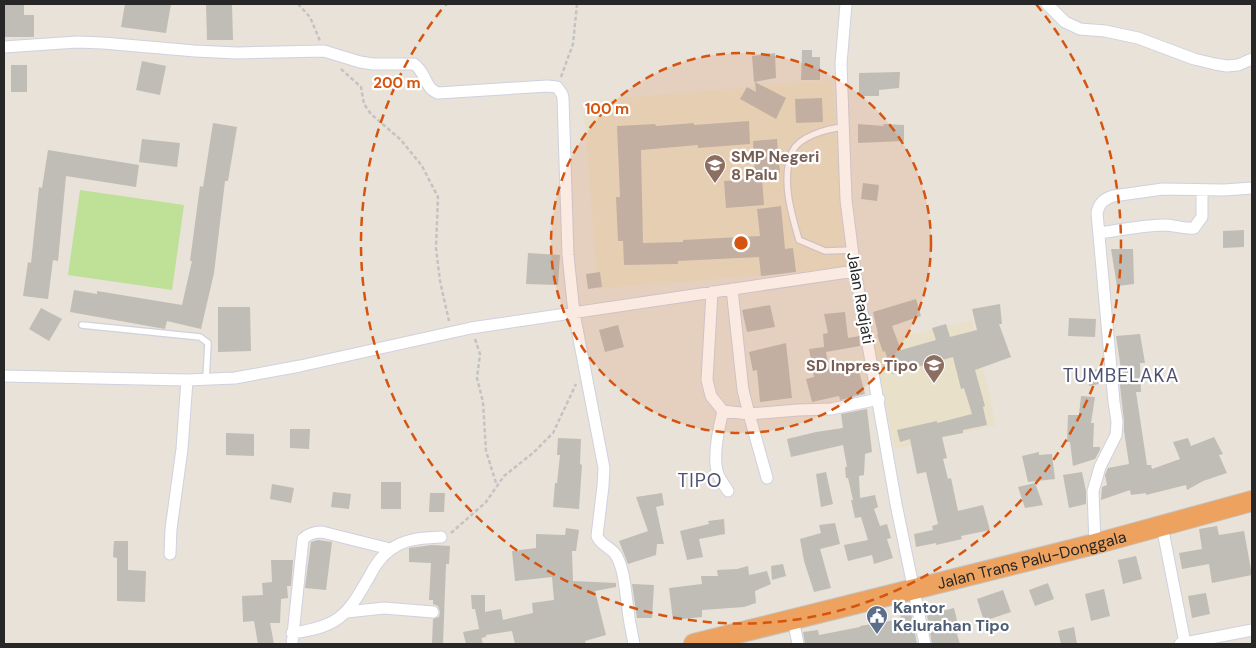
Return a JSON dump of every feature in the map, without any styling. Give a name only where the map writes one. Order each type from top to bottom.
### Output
[{"type":"highway","name":"Jalan Trans Palu-Donggala","points":[[694,644],[737,639],[793,619],[1094,544],[1252,502]]},
{"type":"street","name":"Jalan Radjati","points":[[846,4],[841,64],[846,200],[855,272],[879,399],[896,504],[924,644]]},
{"type":"street","points":[[1047,4],[1064,22],[1080,29],[1105,31],[1138,38],[1215,64],[1232,65],[1252,59]]},
{"type":"street","points":[[4,47],[77,42],[194,52],[324,51],[360,62],[414,64],[422,71],[429,87],[438,93],[548,86],[557,88],[563,98],[568,255],[574,314],[585,365],[604,476],[597,536],[599,540],[614,552],[617,558],[626,589],[634,644]]},
{"type":"street","points":[[1094,544],[1093,491],[1100,467],[1116,435],[1118,422],[1114,402],[1098,207],[1105,199],[1113,196],[1163,189],[1224,190],[1252,188]]},
{"type":"street","points":[[1099,233],[1168,225],[1188,229],[1194,228],[1202,217],[1202,190]]},
{"type":"street","points":[[4,376],[187,380],[235,378],[300,366],[471,328],[855,272]]},
{"type":"street","points":[[732,289],[743,390],[766,478]]},
{"type":"street","points":[[712,292],[707,380],[711,396],[723,411],[749,414],[831,409],[879,399]]},
{"type":"street","points":[[170,554],[171,529],[182,449],[187,380]]},
{"type":"street","points":[[723,411],[717,435],[717,473],[728,491]]},
{"type":"street","points":[[1162,526],[1183,644],[1252,630]]},
{"type":"street","points":[[292,639],[303,539],[305,537],[322,532],[390,549]]},
{"type":"street","points":[[292,639],[324,626],[347,612],[381,557],[390,549],[411,540],[442,537]]},
{"type":"street","points":[[347,612],[384,608],[433,612]]},
{"type":"street","points":[[793,619],[798,644]]},
{"type":"lane","points":[[843,127],[825,129],[806,138],[793,151],[788,175],[789,205],[799,240],[825,251],[853,250]]},
{"type":"lane","points":[[82,324],[200,337],[208,343],[206,379]]},
{"type":"path","points":[[298,4],[310,17],[324,51],[361,87],[364,104],[371,114],[402,140],[422,166],[438,197],[436,248],[440,281],[451,332]]},
{"type":"path","points":[[557,88],[573,44],[577,4]]},
{"type":"path","points":[[471,328],[480,354],[478,378],[483,402],[486,451],[497,486]]},
{"type":"path","points":[[442,537],[456,530],[467,517],[486,502],[504,476],[534,453],[553,433],[585,365]]},
{"type":"shaded area","name":"SMP Negeri 8 Palu","points":[[832,80],[847,268],[598,289],[583,101]]},
{"type":"shaded area","name":"SD Inpres Tipo","points":[[972,320],[996,425],[895,449],[871,344]]},
{"type":"green space","points":[[80,190],[184,205],[172,290],[68,275]]},
{"type":"building","points":[[4,4],[24,4],[24,15],[34,15],[34,37],[4,37]]},
{"type":"building","points":[[125,4],[171,4],[166,33],[121,27]]},
{"type":"building","points":[[206,4],[232,4],[233,40],[207,40]]},
{"type":"building","points":[[802,50],[812,50],[812,57],[820,57],[820,80],[801,80]]},
{"type":"building","points":[[775,53],[776,78],[754,82],[752,56]]},
{"type":"building","points":[[142,61],[166,66],[160,95],[136,90]]},
{"type":"building","points":[[11,65],[27,65],[27,92],[11,92]]},
{"type":"building","points":[[900,72],[899,88],[879,90],[879,96],[859,96],[859,73]]},
{"type":"building","points":[[755,82],[786,98],[776,119],[740,99],[747,87],[756,92]]},
{"type":"building","points":[[822,98],[823,122],[796,123],[795,99]]},
{"type":"building","points":[[749,121],[750,144],[698,148],[698,145],[641,150],[643,243],[760,236],[757,209],[781,206],[785,249],[793,248],[796,272],[761,276],[759,257],[678,261],[678,264],[624,265],[623,241],[618,241],[616,197],[620,197],[617,126],[655,124],[656,126],[694,123],[694,125]]},
{"type":"building","points":[[213,123],[237,127],[228,181],[225,181],[214,273],[201,329],[167,321],[165,329],[70,312],[74,290],[97,294],[97,291],[182,305],[192,261],[190,261],[200,186],[203,187]]},
{"type":"building","points":[[858,124],[904,125],[904,141],[858,143]]},
{"type":"building","points":[[142,139],[180,143],[177,167],[139,162]]},
{"type":"building","points":[[777,139],[780,173],[755,175],[753,141]]},
{"type":"building","points":[[48,150],[139,165],[136,187],[66,176],[58,261],[53,260],[48,299],[23,296],[28,262],[31,263],[39,187],[42,188]]},
{"type":"building","points":[[762,178],[764,205],[726,208],[724,181]]},
{"type":"building","points":[[863,183],[879,185],[877,201],[861,199]]},
{"type":"building","points":[[1244,230],[1244,247],[1223,248],[1223,231]]},
{"type":"building","points":[[1111,249],[1133,249],[1134,284],[1117,286]]},
{"type":"building","points":[[528,253],[560,255],[558,285],[526,284]]},
{"type":"building","points":[[600,272],[602,287],[588,289],[586,274]]},
{"type":"building","points":[[916,299],[921,316],[892,326],[901,350],[936,340],[932,328],[946,324],[950,337],[977,330],[972,309],[1000,304],[1002,324],[999,324],[1011,357],[975,370],[985,406],[983,407],[987,425],[963,430],[963,433],[942,437],[947,458],[943,459],[948,479],[951,478],[958,511],[983,505],[990,530],[961,536],[962,539],[936,545],[936,543],[916,547],[914,534],[933,530],[932,526],[938,524],[926,472],[917,474],[910,439],[900,442],[897,430],[972,414],[964,388],[961,389],[953,357],[892,374],[885,351],[883,352],[877,335],[873,312]]},
{"type":"building","points":[[770,305],[775,327],[747,332],[742,310]]},
{"type":"building","points":[[218,307],[250,307],[251,351],[218,352]]},
{"type":"building","points":[[41,308],[62,319],[49,341],[29,329]]},
{"type":"building","points":[[845,312],[848,338],[859,336],[860,346],[826,352],[830,373],[840,371],[840,374],[859,371],[865,394],[840,400],[839,396],[812,402],[806,379],[814,377],[809,349],[824,347],[823,334],[828,333],[824,314]]},
{"type":"building","points":[[1069,318],[1096,319],[1095,337],[1068,336]]},
{"type":"building","points":[[618,325],[624,347],[605,352],[599,330]]},
{"type":"building","points":[[1140,334],[1145,363],[1140,363],[1141,392],[1136,392],[1147,465],[1151,465],[1152,469],[1180,459],[1173,442],[1188,438],[1191,446],[1214,437],[1223,454],[1219,455],[1227,473],[1203,481],[1187,490],[1186,485],[1146,495],[1146,493],[1131,495],[1130,490],[1101,500],[1102,487],[1107,485],[1105,475],[1108,468],[1129,464],[1119,377],[1122,376],[1116,336]]},
{"type":"building","points":[[786,343],[792,398],[760,402],[757,370],[753,371],[749,352]]},
{"type":"building","points":[[1097,369],[1099,384],[1089,386],[1087,371]]},
{"type":"building","points":[[1081,396],[1095,397],[1091,423],[1094,423],[1093,447],[1100,447],[1100,450],[1095,459],[1073,466],[1070,442],[1067,442],[1068,415],[1079,415]]},
{"type":"building","points":[[867,409],[872,452],[865,454],[864,475],[859,476],[860,498],[875,495],[878,507],[874,509],[880,526],[887,524],[891,538],[887,539],[893,558],[874,564],[872,555],[848,561],[844,545],[868,540],[861,517],[855,518],[851,500],[853,500],[848,478],[846,478],[845,467],[847,467],[843,445],[791,457],[787,439],[843,428],[841,414]]},
{"type":"building","points":[[290,429],[310,429],[309,449],[290,448]]},
{"type":"building","points":[[226,433],[254,434],[254,456],[226,455]]},
{"type":"building","points":[[558,438],[581,439],[580,464],[582,465],[579,509],[553,507],[560,455],[557,455]]},
{"type":"building","points":[[1039,452],[1039,455],[1052,454],[1055,479],[1028,482],[1022,456]]},
{"type":"building","points":[[826,472],[833,504],[821,507],[816,474]]},
{"type":"building","points":[[1082,472],[1086,491],[1086,504],[1069,508],[1063,475]]},
{"type":"building","points":[[381,482],[401,482],[401,509],[381,509]]},
{"type":"building","points":[[1035,483],[1043,505],[1025,508],[1018,487]]},
{"type":"building","points":[[272,484],[294,488],[291,503],[270,499]]},
{"type":"building","points":[[333,492],[351,494],[349,509],[331,507]]},
{"type":"building","points":[[430,493],[445,493],[444,512],[429,512]]},
{"type":"building","points":[[662,493],[664,505],[656,507],[664,544],[657,544],[656,555],[628,564],[619,541],[648,531],[636,497]]},
{"type":"building","points":[[724,519],[725,534],[699,539],[703,557],[687,560],[680,531],[709,524],[708,521]]},
{"type":"building","points":[[835,523],[840,544],[820,549],[831,588],[814,592],[804,561],[800,539],[821,533],[819,525]]},
{"type":"building","points":[[1217,526],[1219,535],[1244,531],[1252,575],[1212,583],[1209,564],[1182,569],[1179,553],[1202,549],[1199,529]]},
{"type":"building","points":[[566,528],[579,530],[576,551],[572,551],[573,581],[616,583],[616,587],[595,591],[606,635],[585,641],[586,644],[515,644],[512,631],[486,635],[486,637],[481,638],[475,609],[472,609],[471,595],[485,595],[485,612],[501,609],[503,620],[533,613],[532,603],[554,600],[552,577],[515,581],[512,551],[536,548],[536,534],[565,535]]},
{"type":"building","points":[[318,540],[332,542],[326,590],[305,588],[311,542]]},
{"type":"building","points":[[114,541],[128,541],[128,570],[146,571],[145,602],[117,601],[117,558],[113,557]]},
{"type":"building","points":[[432,545],[450,546],[449,564],[446,564],[443,644],[432,644],[433,619],[439,617],[440,612],[438,606],[433,604],[433,600],[429,600],[431,563],[409,562],[409,548]]},
{"type":"building","points":[[1136,556],[1142,579],[1123,584],[1118,560]]},
{"type":"building","points":[[271,560],[293,560],[291,586],[287,586],[288,598],[281,599],[280,623],[270,623],[274,644],[258,644],[254,621],[243,622],[242,596],[263,595],[262,583],[272,582]]},
{"type":"building","points":[[783,564],[786,576],[772,580],[771,566]]},
{"type":"building","points":[[748,566],[749,575],[767,571],[771,584],[755,591],[756,603],[744,607],[702,610],[702,617],[673,620],[669,588],[702,584],[701,576],[718,576],[717,570],[737,569]]},
{"type":"building","points":[[1048,583],[1054,599],[1035,606],[1029,590]]},
{"type":"building","points":[[632,584],[654,585],[652,618],[637,618]]},
{"type":"building","points":[[1104,589],[1110,616],[1091,621],[1085,594]]},
{"type":"building","points":[[1003,590],[1011,612],[984,621],[977,599]]},
{"type":"building","points":[[1206,593],[1210,614],[1192,618],[1188,596]]},
{"type":"building","points":[[909,603],[917,644],[805,644],[803,632],[818,630],[819,635],[901,619],[898,605]]},
{"type":"building","points":[[954,608],[960,633],[957,634],[960,644],[932,644],[927,615]]},
{"type":"building","points":[[1074,627],[1077,644],[1061,644],[1058,631]]},
{"type":"building","points":[[479,629],[483,644],[466,644],[463,632]]},
{"type":"place","name":"SMP Negeri 8 Palu","points":[[715,184]]},
{"type":"place","name":"SD Inpres Tipo","points":[[934,384]]},
{"type":"place","name":"Kantor Kelurahan Tipo","points":[[877,635]]},
{"type":"district","name":"TUMBELAKA","points":[[1121,375]]},
{"type":"district","name":"TIPO","points":[[700,480]]}]
